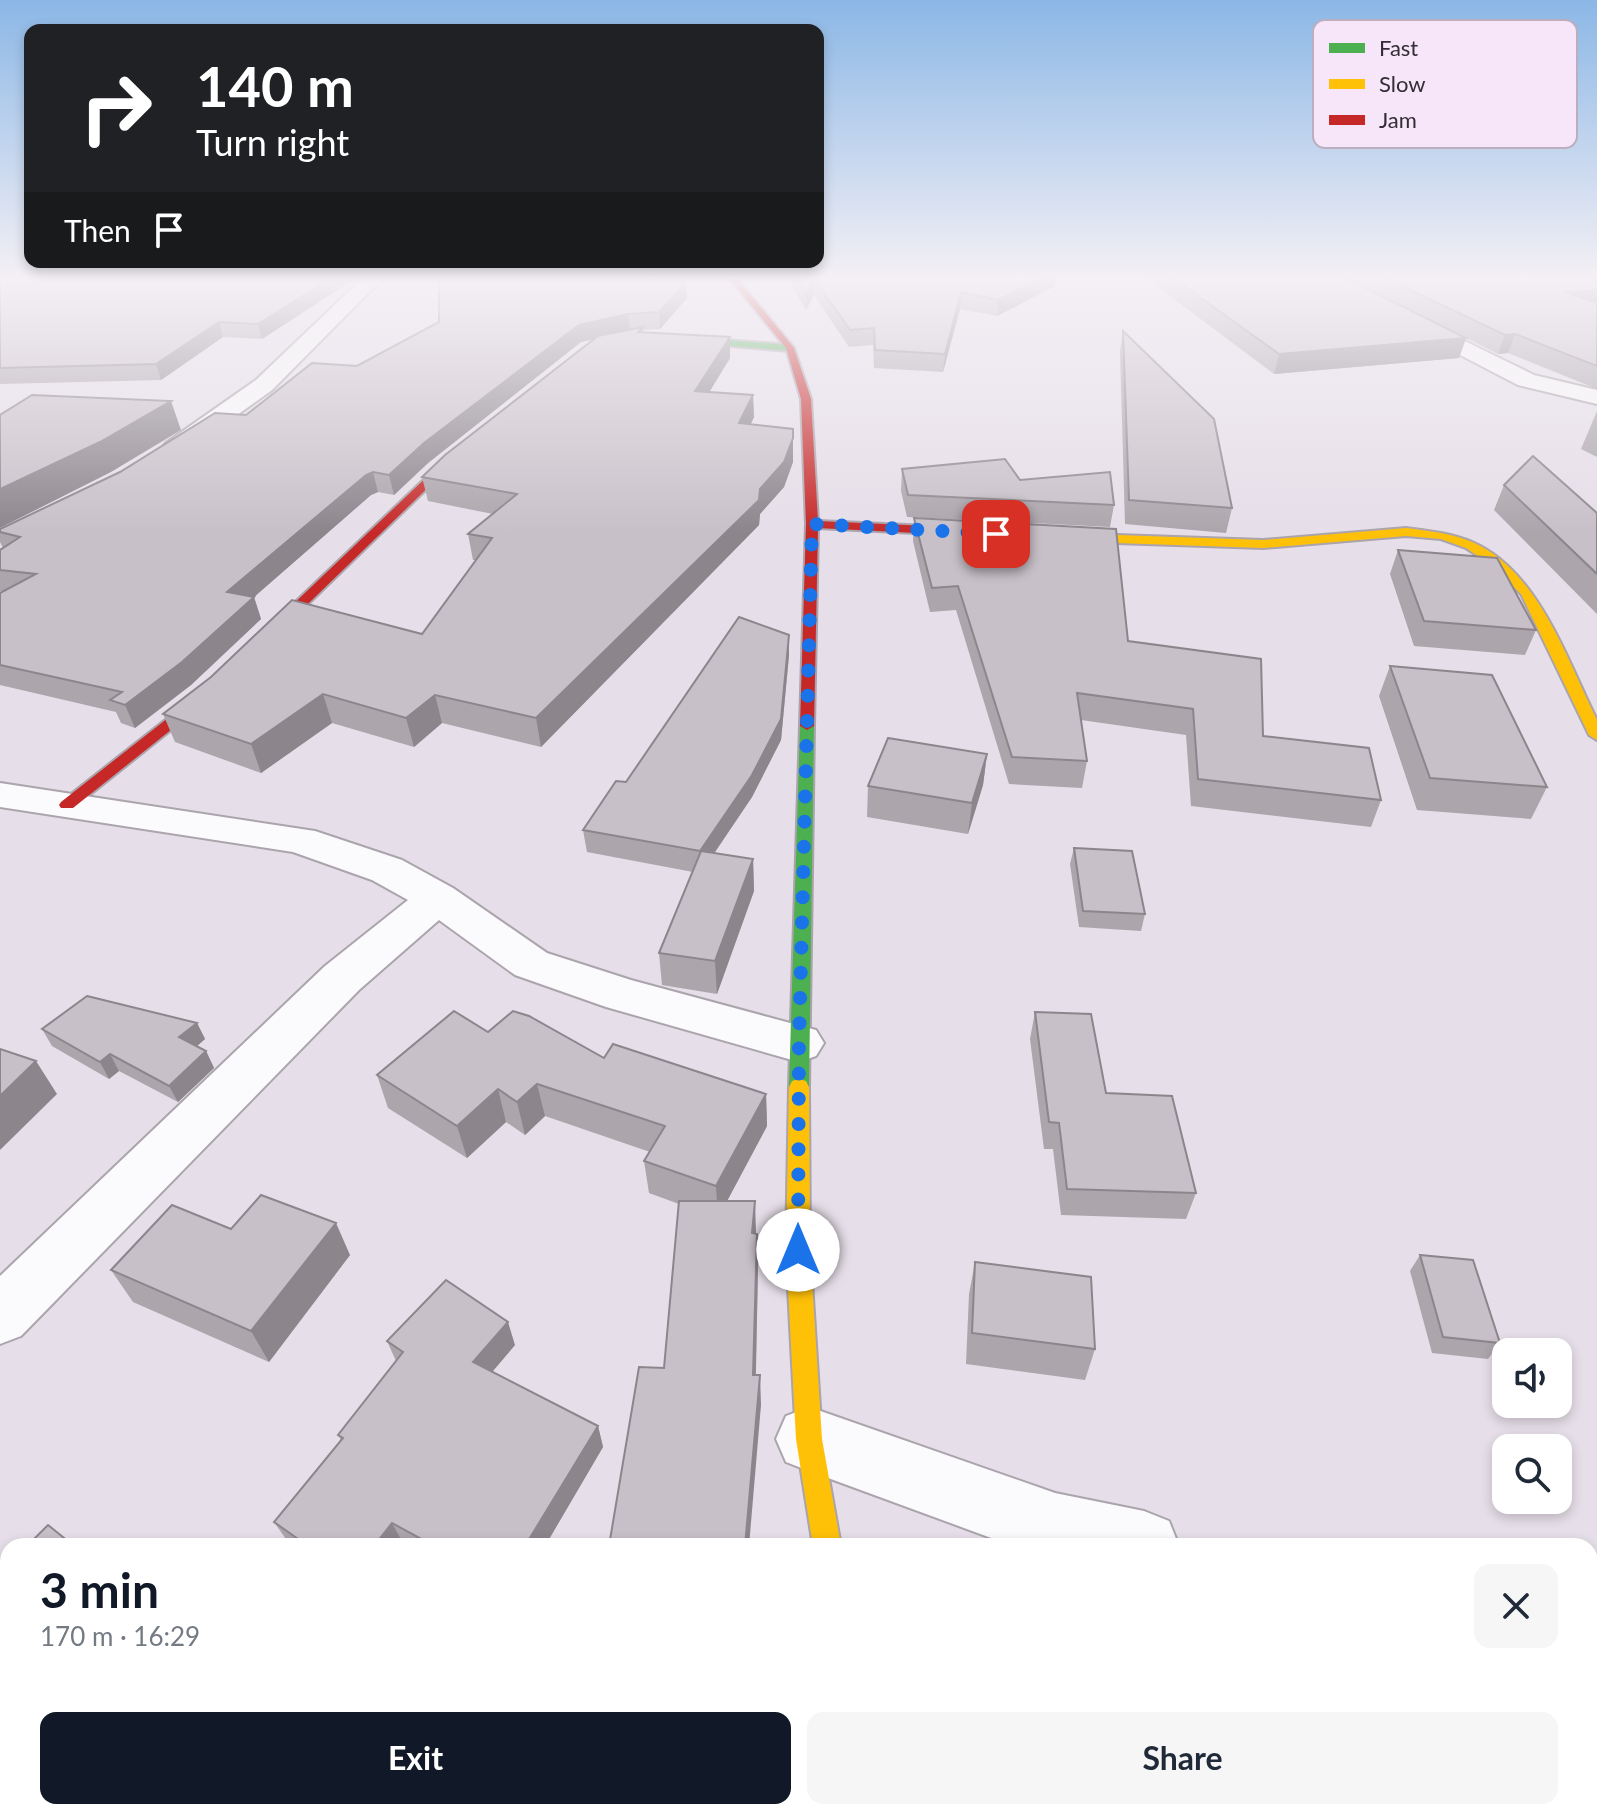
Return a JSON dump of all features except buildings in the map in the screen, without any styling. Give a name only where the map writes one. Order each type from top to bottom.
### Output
[{"type":"street","points":[[159,457],[264,385],[287,363]]},
{"type":"street","points":[[795,363],[806,399],[812,524],[799,1043],[798,1250],[809,1439],[826,1538]]},
{"type":"street","points":[[1492,363],[1526,380],[1597,397]]},
{"type":"street","points":[[67,805],[206,695],[439,471],[477,441]]},
{"type":"street","points":[[812,524],[996,534]]},
{"type":"street","points":[[1042,536],[1249,545],[1406,532],[1442,536],[1470,545],[1495,562],[1527,592],[1597,735]]},
{"type":"street","points":[[0,795],[300,840],[387,870],[438,898],[531,964],[623,995],[799,1043]]},
{"type":"street","points":[[0,1316],[342,978],[438,898]]},
{"type":"street","points":[[809,1439],[1055,1527],[1107,1538]]},
{"type":"traffic: fast","points":[[799,1087],[807,726]]},
{"type":"traffic: slow","points":[[1058,537],[1263,544],[1406,532],[1442,536],[1470,545],[1495,562],[1527,592],[1597,735]]},
{"type":"traffic: slow","points":[[799,1087],[798,1250],[809,1439],[826,1538]]},
{"type":"traffic: jam","points":[[795,363],[806,399],[812,524],[807,726]]},
{"type":"traffic: jam","points":[[67,805],[206,695],[439,471],[468,448]]},
{"type":"traffic: jam","points":[[812,524],[974,532]]},
{"type":"route","points":[[798,1250],[799,1043],[812,524],[996,534]]}]
